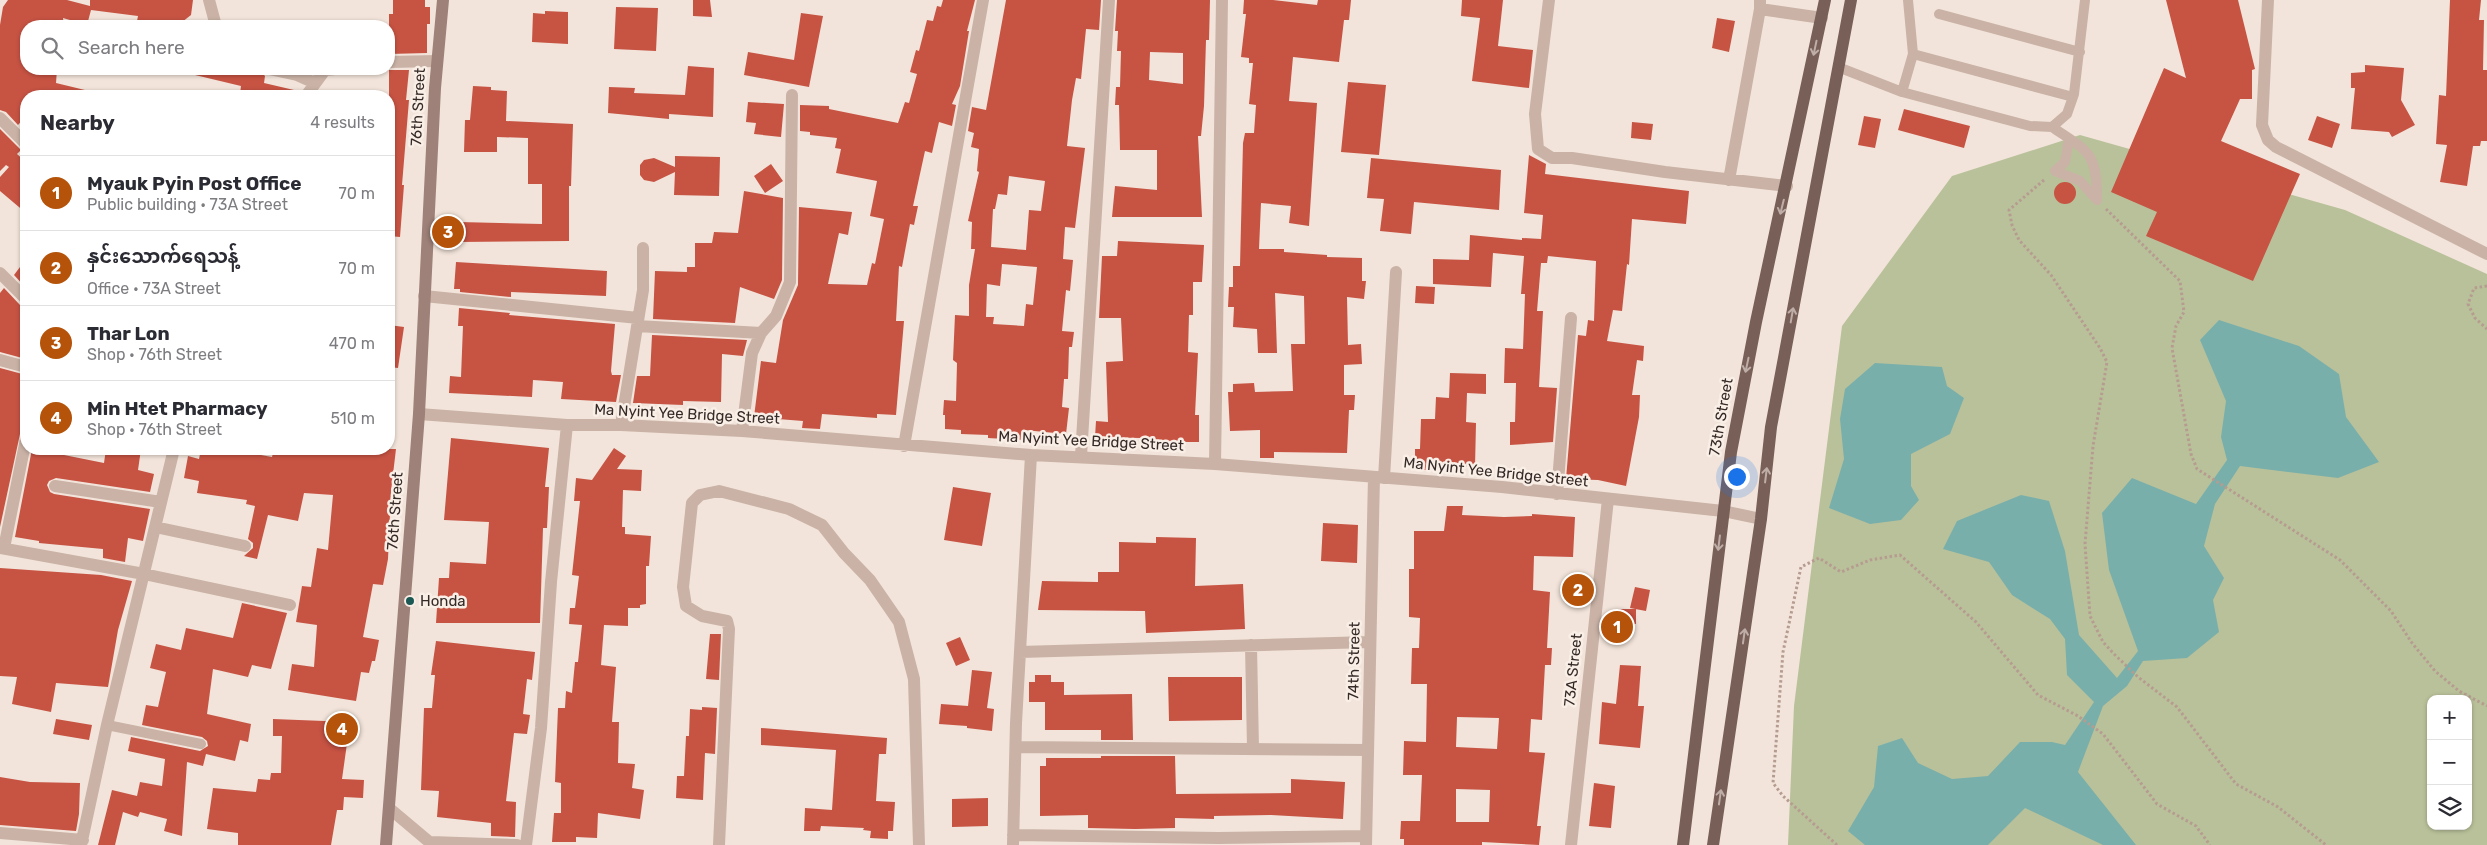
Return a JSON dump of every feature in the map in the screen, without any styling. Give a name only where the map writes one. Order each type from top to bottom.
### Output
[{"type":"main road","name":"73th Street","points":[[1683,845],[1722,511],[1743,382],[1826,0]]},
{"type":"main road","points":[[1713,845],[1761,518],[1771,427],[1851,0]]},
{"type":"street","points":[[209,0],[214,20]]},
{"type":"street","name":"76th Street","points":[[386,845],[418,414],[437,61],[443,0]]},
{"type":"street","points":[[904,446],[983,0]]},
{"type":"street","points":[[1081,456],[1109,0]]},
{"type":"street","points":[[1215,464],[1222,0]]},
{"type":"street","points":[[1549,0],[1535,114],[1538,149],[1552,158],[1572,158],[1729,180],[1787,186]]},
{"type":"street","points":[[2268,0],[2262,125],[2268,140],[2276,147],[2487,254]]},
{"type":"street","points":[[1729,180],[1760,4],[1822,18]]},
{"type":"street","points":[[395,62],[437,61]]},
{"type":"street","points":[[297,75],[315,83]]},
{"type":"street","points":[[310,90],[321,75]]},
{"type":"street","points":[[742,431],[752,353],[761,333],[776,316],[790,282],[792,95]]},
{"type":"street","points":[[0,118],[20,138]]},
{"type":"street","points":[[621,425],[643,290],[643,248]]},
{"type":"street","name":"74th Street","points":[[1366,841],[1370,642],[1379,477],[1396,272]]},
{"type":"street","points":[[0,273],[20,293]]},
{"type":"street","points":[[424,296],[637,322],[761,333]]},
{"type":"street","points":[[1557,494],[1571,318]]},
{"type":"street","points":[[0,360],[20,365]]},
{"type":"street","name":"Ma Nyint Yee Bridge Street","points":[[418,414],[567,426],[621,425],[742,431],[904,446],[1031,455],[1215,464],[1379,477],[1608,499],[1722,511],[1761,518]]},
{"type":"street","points":[[526,845],[542,728],[551,582],[567,426]]},
{"type":"street","points":[[23,455],[2,548],[144,574],[290,605]]},
{"type":"street","points":[[0,833],[82,843],[173,455]]},
{"type":"street","points":[[1031,455],[1020,652],[1013,840],[1366,841]]},
{"type":"street","points":[[55,486],[161,502]]},
{"type":"street","points":[[719,845],[729,629],[727,621],[702,616],[686,606],[683,587],[692,503],[700,495],[719,491],[789,509],[822,525],[844,553],[870,580],[899,622],[914,679],[919,845]]},
{"type":"street","name":"73A Street","points":[[1571,845],[1608,499]]},
{"type":"street","points":[[155,528],[245,546]]},
{"type":"street","points":[[1020,652],[1370,642]]},
{"type":"street","points":[[1251,645],[1253,749]]},
{"type":"street","points":[[1016,747],[1368,750]]},
{"type":"street","points":[[389,808],[432,843],[517,845]]},
{"type":"lane","points":[[1902,92],[1913,54],[1908,0]]},
{"type":"lane","points":[[2052,127],[2067,114],[2073,97],[2080,52],[2084,0]]},
{"type":"lane","points":[[1939,14],[2080,52]]},
{"type":"lane","points":[[1913,54],[2073,97]]},
{"type":"lane","points":[[1838,67],[1902,92],[2030,126],[2052,127],[2086,149],[2097,171],[2097,200]]},
{"type":"lane","points":[[2070,139],[2066,162],[2055,171],[2080,181],[2097,200]]},
{"type":"lane","points":[[108,726],[201,744]]},
{"type":"path","points":[[2055,171],[2010,210],[2012,225],[2019,240],[2051,275],[2100,348],[2107,362],[2093,446],[2085,544],[2090,616],[2103,642],[2138,677],[2177,707],[2236,784],[2278,807],[2326,845]]},
{"type":"path","points":[[2097,200],[2180,281],[2184,312],[2176,326],[2172,348],[2191,454],[2197,469],[2340,560],[2392,611],[2412,643],[2434,671],[2459,691],[2487,706]]},
{"type":"path","points":[[2487,286],[2474,288],[2468,304],[2475,318],[2487,329]]},
{"type":"path","points":[[1837,845],[1783,796],[1773,783],[1783,652],[1799,576],[1801,567],[1819,558],[1842,572],[1870,560],[1900,554],[1976,622],[2038,695],[2078,716],[2103,734],[2156,804],[2196,826],[2210,845]]},
{"type":"green space","points":[[2080,135],[2345,210],[2487,274],[2487,845],[1788,845],[1794,706],[1842,326],[1952,176]]},
{"type":"water","points":[[2219,320],[2299,346],[2339,374],[2346,417],[2379,462],[2338,478],[2240,466],[2215,504],[2204,546],[2224,578],[2213,600],[2219,632],[2187,658],[2143,661],[2127,686],[2103,706],[2078,772],[2136,845],[2103,845],[2025,808],[1988,845],[1865,845],[1848,831],[1874,787],[1878,746],[1902,738],[1918,763],[1952,779],[1988,776],[2020,742],[2052,742],[2065,745],[2094,702],[2067,675],[2065,639],[2050,619],[2012,595],[1989,562],[1943,549],[1957,521],[2021,495],[2049,501],[2065,551],[2079,635],[2117,678],[2138,651],[2109,570],[2102,513],[2132,478],[2196,504],[2227,460],[2221,437],[2226,401],[2200,340]]},
{"type":"water","points":[[1875,363],[1942,367],[1947,386],[1964,398],[1950,434],[1911,454],[1911,486],[1919,500],[1901,520],[1870,524],[1829,508],[1844,459],[1840,419],[1845,389]]},
{"type":"building","points":[[8,0],[67,0],[90,6],[90,0],[193,0],[191,15],[185,20],[137,20],[138,16],[91,10],[88,20],[63,18],[63,20],[20,20],[20,75],[57,75],[56,83],[85,90],[20,90],[20,123],[18,125],[6,112],[0,110],[0,25],[3,7]]},
{"type":"building","points":[[393,0],[425,0],[425,7],[430,7],[430,24],[427,24],[427,53],[395,54],[395,20],[389,20],[389,14],[393,14]]},
{"type":"building","points":[[693,0],[710,0],[712,17],[693,16]]},
{"type":"building","points":[[943,0],[975,0],[967,31],[969,31],[960,86],[952,104],[956,105],[952,126],[939,122],[932,153],[925,151],[913,206],[918,206],[914,225],[910,224],[902,267],[899,266],[896,321],[904,321],[896,415],[877,414],[877,418],[822,414],[820,429],[802,428],[803,421],[754,417],[761,361],[776,363],[783,320],[798,285],[799,207],[852,212],[848,235],[839,233],[828,284],[867,285],[872,263],[875,264],[884,219],[870,216],[877,181],[836,173],[841,149],[835,148],[837,138],[810,135],[810,132],[800,131],[800,105],[829,106],[829,109],[898,123],[905,102],[909,103],[917,74],[910,72],[916,50],[919,51],[927,20],[933,21],[937,6],[941,7]]},
{"type":"building","points":[[1006,0],[1101,0],[1099,30],[1086,29],[1081,79],[1076,78],[1067,146],[1085,148],[1075,228],[1065,227],[1063,259],[1073,260],[1070,291],[1066,290],[1062,331],[1074,332],[1072,347],[1069,347],[1068,379],[1064,379],[1062,407],[1069,408],[1066,434],[1024,430],[1023,440],[988,438],[988,435],[961,434],[961,430],[945,429],[945,415],[943,415],[944,400],[956,401],[957,363],[953,360],[955,315],[969,316],[969,285],[975,249],[971,249],[972,222],[968,221],[979,172],[977,171],[979,149],[971,147],[974,133],[968,131],[972,107],[986,110]],"holes":[[[1009,176],[1045,181],[1041,211],[1029,210],[1026,250],[991,247],[993,209],[995,209],[998,194],[1007,195]],[[1002,264],[1037,267],[1033,305],[1026,304],[1024,326],[993,324],[994,317],[986,317],[987,284],[1000,286]]]},
{"type":"building","points":[[1117,0],[1210,0],[1209,40],[1206,40],[1204,106],[1201,136],[1198,136],[1202,217],[1112,217],[1115,186],[1157,190],[1157,150],[1120,150],[1119,105],[1115,105],[1116,87],[1120,87],[1121,51],[1117,51],[1118,31],[1115,31]],"holes":[[[1150,52],[1183,53],[1183,84],[1149,80]]]},
{"type":"building","points":[[1244,0],[1273,0],[1317,5],[1318,0],[1351,0],[1349,20],[1344,20],[1339,62],[1293,57],[1289,101],[1317,103],[1309,226],[1289,223],[1291,206],[1261,203],[1259,249],[1284,249],[1284,252],[1327,255],[1327,257],[1362,258],[1362,281],[1366,281],[1364,299],[1347,297],[1348,345],[1361,344],[1362,364],[1344,365],[1344,395],[1355,395],[1354,410],[1349,410],[1347,453],[1274,452],[1274,458],[1260,458],[1260,430],[1230,431],[1228,392],[1233,392],[1233,384],[1254,383],[1255,392],[1293,391],[1291,344],[1305,344],[1304,296],[1275,293],[1277,353],[1258,353],[1257,329],[1233,327],[1234,307],[1228,307],[1229,287],[1233,287],[1233,266],[1240,266],[1243,143],[1245,133],[1254,133],[1256,105],[1249,104],[1253,63],[1249,63],[1249,58],[1241,57],[1246,14],[1243,14]]},
{"type":"building","points":[[1462,0],[1503,0],[1498,46],[1533,50],[1529,88],[1472,81],[1480,18],[1461,16]]},
{"type":"building","points":[[2166,0],[2238,0],[2255,69],[2252,70],[2252,99],[2240,99],[2221,141],[2300,174],[2253,281],[2146,236],[2157,212],[2111,192],[2164,68],[2186,78]]},
{"type":"building","points":[[2450,0],[2481,0],[2479,20],[2484,20],[2483,70],[2487,70],[2487,141],[2481,141],[2480,146],[2473,146],[2467,186],[2440,182],[2447,145],[2436,144],[2439,95],[2446,96]]},
{"type":"building","points":[[616,7],[658,8],[656,51],[614,49]]},
{"type":"building","points":[[545,11],[568,12],[568,44],[532,42],[533,13],[545,14]]},
{"type":"building","points":[[801,13],[823,16],[809,87],[744,75],[748,52],[794,60]]},
{"type":"building","points":[[1717,18],[1735,21],[1729,52],[1712,48]]},
{"type":"building","points":[[2365,65],[2404,68],[2401,100],[2415,125],[2392,137],[2389,132],[2351,129],[2355,88],[2351,88],[2351,73],[2365,72]]},
{"type":"building","points":[[688,66],[714,68],[713,117],[669,114],[669,119],[608,113],[609,87],[635,88],[634,93],[685,95]]},
{"type":"building","points":[[395,70],[409,70],[406,100],[409,100],[400,237],[395,237],[395,90],[389,90],[389,75],[395,75]]},
{"type":"building","points":[[195,75],[264,75],[264,83],[294,90],[240,90],[241,86]]},
{"type":"building","points":[[1348,82],[1386,85],[1379,155],[1341,152]]},
{"type":"building","points":[[473,86],[491,87],[491,90],[507,91],[506,121],[573,124],[571,186],[569,186],[569,241],[458,242],[459,222],[542,224],[542,184],[528,184],[528,138],[497,137],[497,152],[464,152],[465,120],[470,120]]},
{"type":"building","points":[[748,102],[784,104],[781,137],[754,134],[756,123],[746,122]]},
{"type":"building","points":[[1904,109],[1970,126],[1964,148],[1898,130]]},
{"type":"building","points":[[1864,116],[1881,119],[1875,148],[1858,145]]},
{"type":"building","points":[[2317,116],[2340,124],[2332,148],[2308,140]]},
{"type":"building","points":[[1632,122],[1653,124],[1651,140],[1631,138]]},
{"type":"building","points":[[0,129],[20,149],[17,154],[20,157],[20,208],[0,191],[0,177],[9,167],[6,165],[0,171]]},
{"type":"building","points":[[1529,155],[1546,164],[1545,174],[1689,191],[1686,224],[1632,219],[1629,265],[1627,264],[1622,311],[1613,310],[1607,341],[1644,346],[1643,361],[1637,360],[1632,395],[1640,395],[1639,417],[1626,486],[1598,480],[1566,479],[1578,335],[1586,336],[1588,320],[1594,321],[1596,261],[1548,256],[1547,263],[1541,263],[1537,311],[1543,311],[1539,387],[1557,388],[1553,442],[1510,445],[1510,422],[1515,422],[1516,383],[1504,383],[1505,348],[1523,349],[1525,294],[1521,294],[1524,256],[1493,253],[1491,287],[1433,284],[1433,259],[1469,260],[1470,235],[1522,240],[1522,238],[1541,239],[1543,215],[1524,213]]},
{"type":"building","points":[[675,156],[720,157],[719,196],[674,195],[675,172],[654,182],[644,180],[640,175],[640,165],[644,160],[654,158],[675,167]]},
{"type":"building","points":[[1371,158],[1501,170],[1499,210],[1414,202],[1411,234],[1380,231],[1384,199],[1367,198]]},
{"type":"building","points":[[771,164],[783,181],[765,193],[754,176]]},
{"type":"building","points":[[2065,182],[2073,185],[2076,193],[2073,201],[2065,204],[2057,201],[2054,193],[2057,185]]},
{"type":"building","points":[[744,191],[783,198],[782,280],[774,299],[740,287],[735,323],[653,319],[655,271],[687,272],[687,267],[695,267],[695,243],[712,243],[714,232],[738,233]]},
{"type":"building","points":[[1118,241],[1204,245],[1202,282],[1193,282],[1193,315],[1189,315],[1188,352],[1198,353],[1195,415],[1199,415],[1199,442],[1140,442],[1140,438],[1095,437],[1096,421],[1108,422],[1106,362],[1123,361],[1121,318],[1099,318],[1102,256],[1117,256]]},
{"type":"building","points":[[456,262],[607,271],[606,296],[511,292],[511,297],[460,292],[460,289],[454,289]]},
{"type":"building","points":[[20,267],[20,282],[14,275]]},
{"type":"building","points":[[1416,286],[1435,287],[1434,304],[1415,303]]},
{"type":"building","points":[[4,288],[20,305],[20,357],[0,352],[0,293]]},
{"type":"building","points":[[459,308],[510,313],[509,315],[615,324],[611,371],[612,375],[621,375],[616,402],[561,399],[563,382],[533,380],[532,397],[449,393],[450,376],[461,377],[463,326],[458,326]]},
{"type":"building","points":[[395,326],[404,327],[398,368],[395,368]]},
{"type":"building","points":[[652,335],[747,340],[743,356],[722,354],[721,402],[683,401],[683,405],[633,403],[637,376],[650,376]]},
{"type":"building","points":[[0,368],[20,373],[20,434],[0,527]]},
{"type":"building","points":[[1450,373],[1486,374],[1486,394],[1467,393],[1466,422],[1476,423],[1475,467],[1456,466],[1456,470],[1419,470],[1419,467],[1415,467],[1415,449],[1420,449],[1421,419],[1435,419],[1436,397],[1449,398]]},
{"type":"building","points":[[451,438],[549,448],[545,487],[549,487],[547,528],[543,528],[540,623],[436,623],[439,578],[449,578],[450,562],[486,564],[489,522],[444,520]]},
{"type":"building","points":[[614,448],[626,456],[617,469],[642,470],[641,491],[623,490],[622,527],[625,527],[625,534],[651,536],[649,566],[646,566],[646,604],[640,605],[640,608],[628,608],[628,626],[604,625],[601,665],[616,667],[612,722],[619,722],[618,763],[635,764],[632,788],[644,790],[640,819],[598,813],[597,838],[576,837],[576,842],[552,842],[554,813],[561,813],[561,783],[555,782],[558,708],[565,708],[566,691],[572,693],[575,662],[578,662],[582,625],[569,624],[570,608],[575,608],[579,576],[572,575],[580,501],[574,501],[576,478],[592,480]]},
{"type":"building","points":[[396,449],[391,491],[388,559],[383,585],[373,584],[363,637],[379,640],[375,661],[372,661],[369,673],[361,672],[356,701],[288,690],[292,664],[314,667],[317,625],[296,622],[302,586],[311,587],[317,548],[328,550],[333,495],[304,493],[298,521],[268,515],[257,559],[244,556],[253,548],[253,543],[248,539],[255,506],[246,504],[247,500],[197,493],[199,481],[184,478],[188,456],[199,459],[200,455],[261,455],[272,457],[272,455],[395,455]]},
{"type":"building","points":[[31,455],[64,455],[104,463],[105,455],[140,455],[138,470],[154,474],[150,492],[56,478],[49,481],[47,485],[50,492],[54,494],[150,509],[143,541],[128,538],[125,562],[103,558],[103,549],[39,543],[39,541],[15,537]]},
{"type":"building","points":[[953,487],[991,493],[982,546],[944,540]]},
{"type":"building","points":[[1447,506],[1463,506],[1462,515],[1504,517],[1532,516],[1532,514],[1575,517],[1573,557],[1534,556],[1533,590],[1550,592],[1547,648],[1552,648],[1551,665],[1545,665],[1542,720],[1531,719],[1529,752],[1545,753],[1537,826],[1541,826],[1539,845],[1482,842],[1482,845],[1404,845],[1404,839],[1400,839],[1401,821],[1420,821],[1422,775],[1403,775],[1404,741],[1426,742],[1427,684],[1411,684],[1412,648],[1419,648],[1420,618],[1409,617],[1409,569],[1414,569],[1414,531],[1444,531]],"holes":[[[1457,717],[1499,718],[1497,749],[1456,747]],[[1456,789],[1490,790],[1489,822],[1456,822]]]},
{"type":"building","points":[[1323,523],[1358,525],[1357,563],[1321,561]]},
{"type":"building","points":[[1156,537],[1196,538],[1195,586],[1243,584],[1245,629],[1146,633],[1145,611],[1038,610],[1042,581],[1098,582],[1098,572],[1119,572],[1119,542],[1156,543]]},
{"type":"building","points":[[0,568],[101,575],[132,581],[118,630],[108,687],[56,683],[51,712],[12,704],[17,677],[0,676]]},
{"type":"building","points":[[1635,587],[1650,590],[1646,611],[1630,608]]},
{"type":"building","points":[[242,603],[287,613],[271,669],[252,665],[248,677],[213,669],[207,714],[251,724],[248,742],[240,740],[235,761],[206,754],[203,766],[187,762],[182,836],[164,831],[167,819],[140,812],[138,817],[123,812],[115,845],[98,845],[112,790],[137,796],[140,782],[162,786],[165,759],[128,751],[131,737],[200,751],[208,746],[207,741],[202,737],[142,725],[146,705],[158,707],[166,672],[150,668],[156,644],[181,650],[186,628],[233,638]]},
{"type":"building","points":[[1616,609],[1636,609],[1636,624],[1615,623]]},
{"type":"building","points":[[710,634],[721,634],[719,680],[706,679]]},
{"type":"building","points":[[960,637],[970,660],[956,666],[946,643]]},
{"type":"building","points":[[436,641],[535,652],[532,680],[527,679],[523,714],[530,715],[527,734],[514,733],[506,801],[516,802],[515,837],[491,836],[491,823],[437,817],[439,791],[421,790],[424,708],[432,708],[435,675],[431,675]]},
{"type":"building","points":[[1620,665],[1641,666],[1638,706],[1644,706],[1640,748],[1599,744],[1602,702],[1616,704]]},
{"type":"building","points":[[972,670],[992,672],[987,708],[994,709],[992,731],[967,728],[967,726],[939,724],[941,704],[968,706]]},
{"type":"building","points":[[1035,675],[1051,675],[1051,682],[1064,682],[1064,695],[1132,694],[1133,740],[1101,740],[1101,730],[1045,730],[1045,702],[1029,702],[1029,682],[1035,682]]},
{"type":"building","points":[[1168,677],[1242,677],[1242,720],[1169,721]]},
{"type":"building","points":[[702,707],[717,708],[715,754],[705,753],[703,800],[676,798],[677,776],[684,776],[686,736],[689,736],[690,709],[702,710]]},
{"type":"building","points":[[56,719],[92,725],[89,740],[53,734]]},
{"type":"building","points":[[273,719],[350,722],[342,779],[364,780],[363,798],[344,797],[343,810],[337,810],[331,845],[238,845],[238,833],[207,829],[213,788],[256,792],[258,779],[270,780],[271,773],[281,773],[282,736],[273,736]]},
{"type":"building","points":[[761,728],[887,738],[886,754],[879,754],[876,801],[895,802],[893,831],[888,831],[888,839],[870,838],[871,831],[863,830],[864,828],[821,826],[820,831],[804,831],[805,808],[832,810],[836,750],[761,745]]},
{"type":"building","points":[[1101,756],[1175,756],[1176,794],[1291,793],[1291,779],[1345,782],[1343,819],[1271,815],[1214,816],[1214,819],[1175,818],[1175,828],[1135,829],[1088,828],[1088,815],[1040,816],[1040,766],[1046,766],[1046,758],[1101,758]]},
{"type":"building","points":[[0,777],[30,782],[80,783],[79,814],[76,831],[0,825]]},
{"type":"building","points":[[1594,783],[1615,786],[1611,828],[1589,826]]},
{"type":"building","points":[[988,798],[988,826],[952,827],[952,799]]},
{"type":"place","name":"Thar Lon","points":[[448,232]]},
{"type":"place","name":"နှင်းသောက်ရေသန့်","points":[[1578,590]]},
{"type":"place","name":"Honda","points":[[410,601]]},
{"type":"place","name":"Myauk Pyin Post Office","points":[[1617,627]]},
{"type":"place","name":"Min Htet Pharmacy","points":[[342,729]]}]
